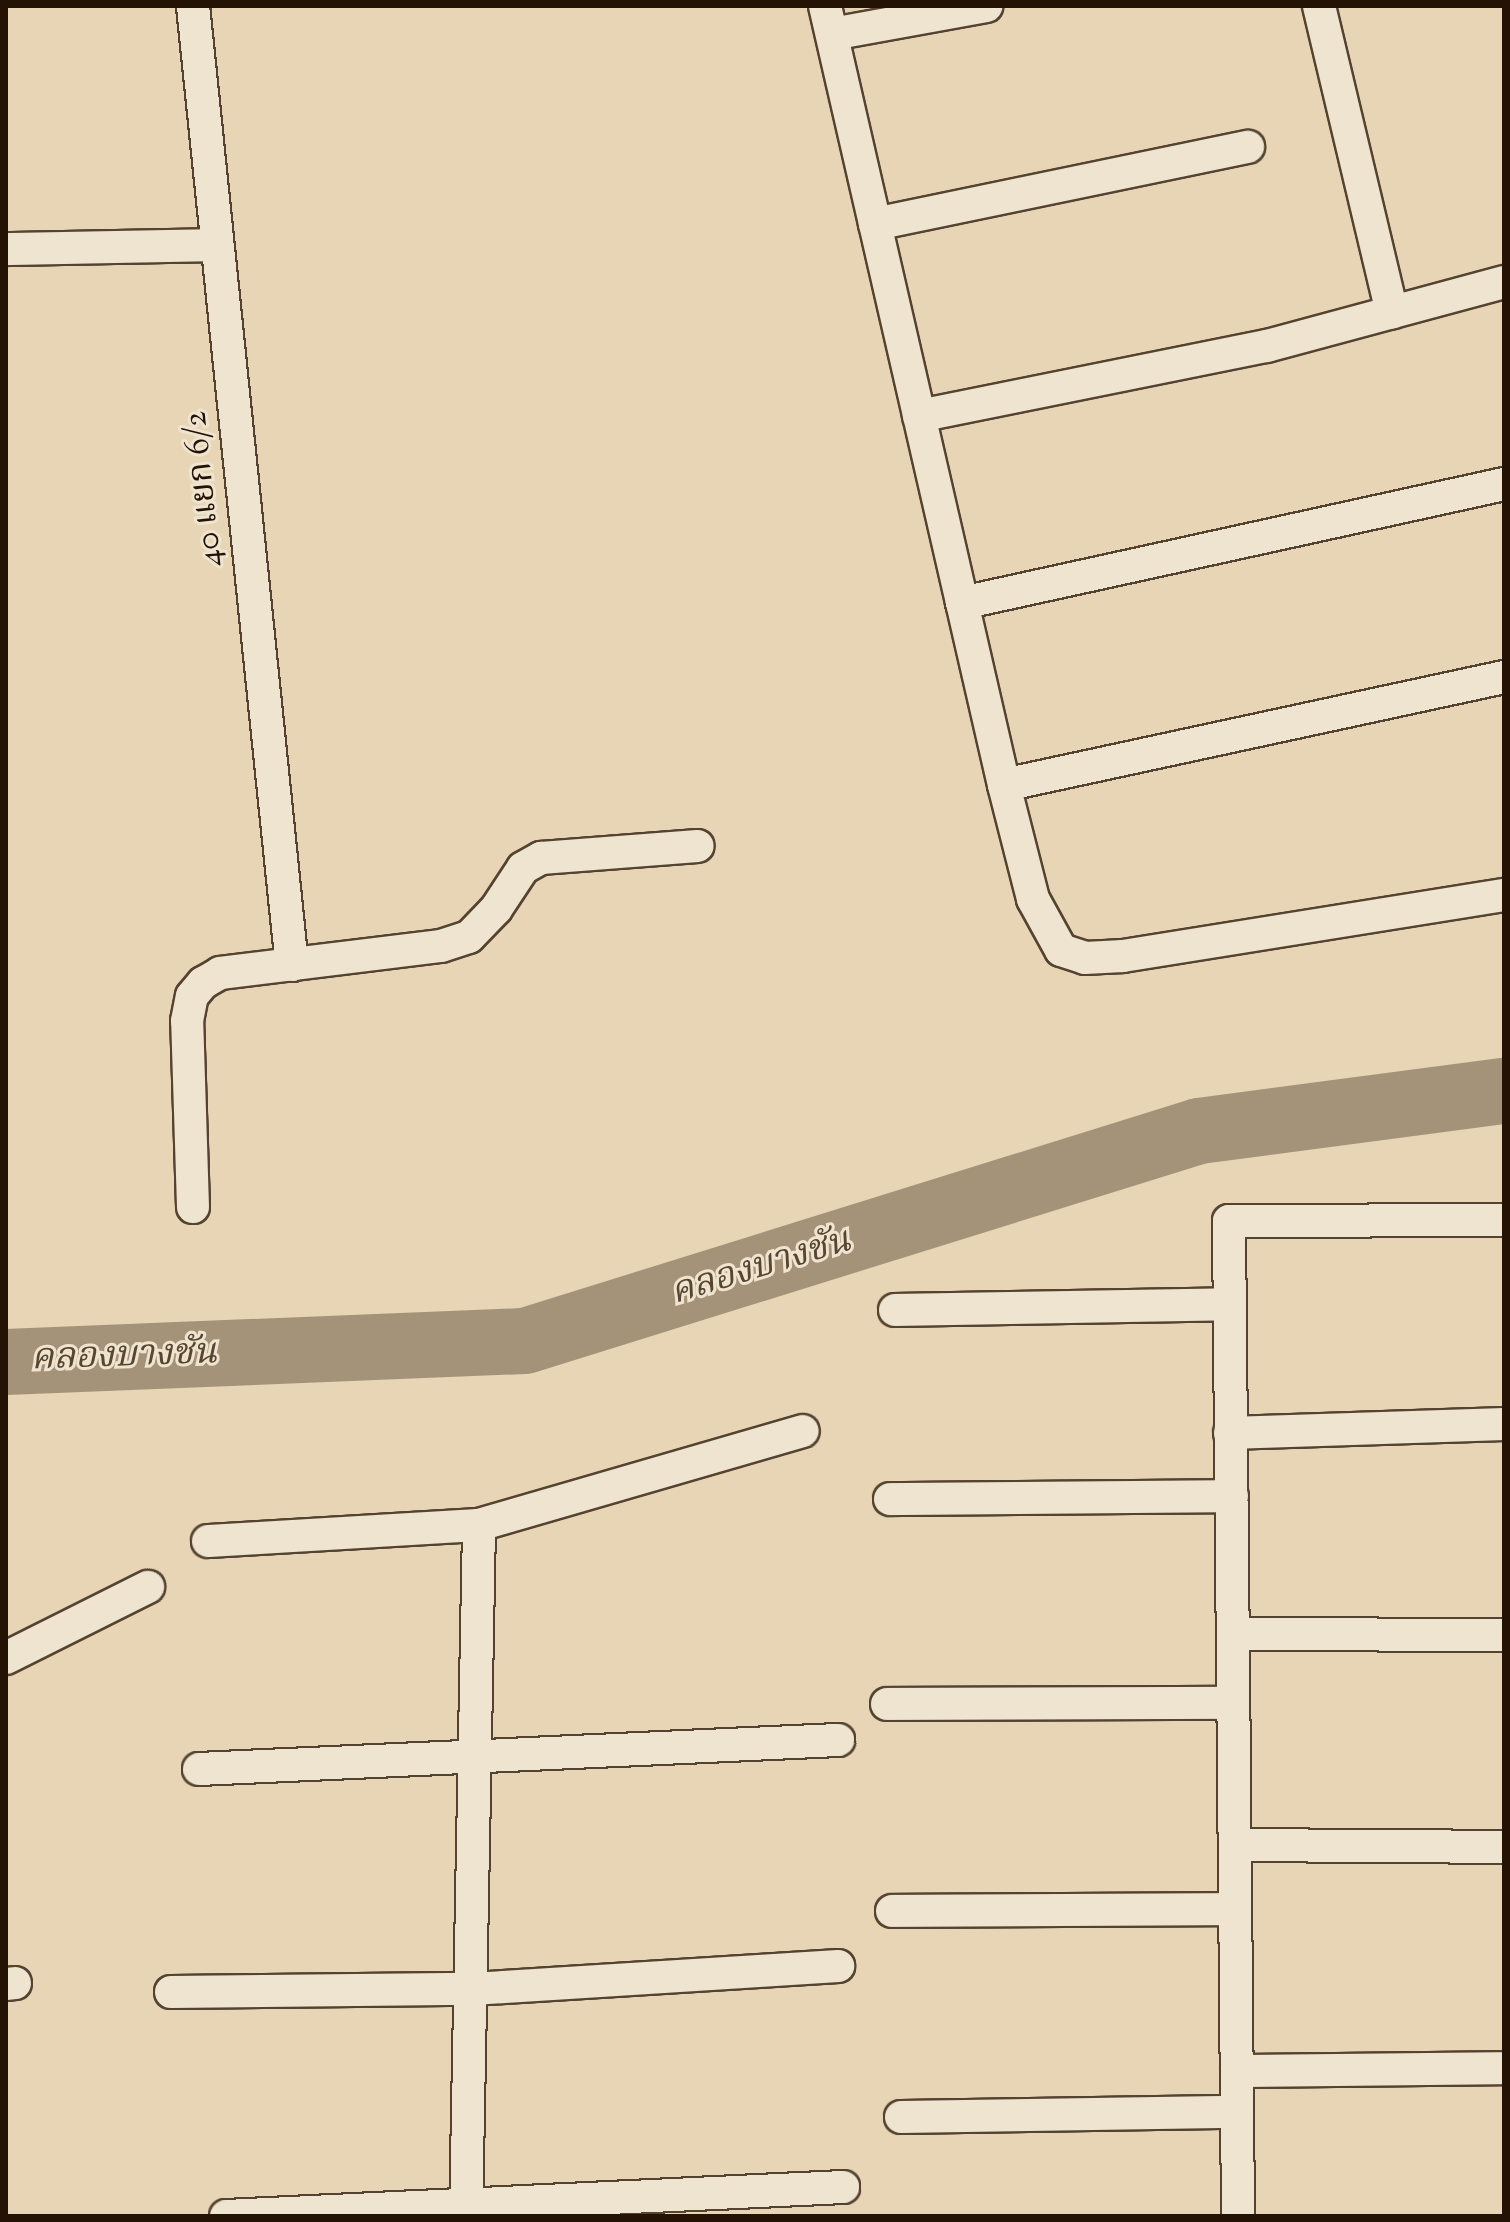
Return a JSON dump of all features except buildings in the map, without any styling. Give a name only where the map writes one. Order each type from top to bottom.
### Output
[{"type":"street","name":"40 แยก 6/2","points":[[193,6],[292,965]]},
{"type":"street","points":[[986,6],[828,20],[1004,785],[1033,899],[1049,934],[1061,950],[1085,958],[1123,956],[1504,895]]},
{"type":"street","points":[[1319,6],[1392,312]]},
{"type":"street","points":[[875,224],[1248,147]]},
{"type":"street","points":[[6,249],[217,245]]},
{"type":"street","points":[[919,416],[1267,346],[1504,282]]},
{"type":"street","points":[[962,603],[1504,484]]},
{"type":"street","points":[[1004,785],[1504,677]]},
{"type":"street","points":[[193,1207],[187,1021],[192,996],[220,973],[441,946],[469,937],[496,909],[523,868],[541,858],[698,846]]},
{"type":"street","points":[[1238,2216],[1229,1221],[1504,1220]]},
{"type":"street","points":[[895,1310],[1229,1304]]},
{"type":"street","points":[[1230,1433],[1504,1424]]},
{"type":"street","points":[[208,1541],[479,1525],[803,1431]]},
{"type":"street","points":[[890,1499],[1232,1496]]},
{"type":"street","points":[[466,2212],[479,1525]]},
{"type":"street","points":[[6,1658],[148,1587]]},
{"type":"street","points":[[1233,1634],[1504,1635]]},
{"type":"street","points":[[887,1704],[1233,1703]]},
{"type":"street","points":[[199,1769],[475,1759],[838,1740]]},
{"type":"street","points":[[1235,1845],[1504,1847]]},
{"type":"street","points":[[892,1911],[1235,1909]]},
{"type":"street","points":[[171,1992],[472,1989],[838,1966]]},
{"type":"street","points":[[1237,2071],[1504,2068]]},
{"type":"street","points":[[901,2117],[1237,2112]]},
{"type":"street","points":[[226,2216],[466,2212],[843,2187]]},
{"type":"waterway","name":"คลองบางชัน","points":[[6,1362],[525,1341],[1199,1131],[1504,1091]]}]
